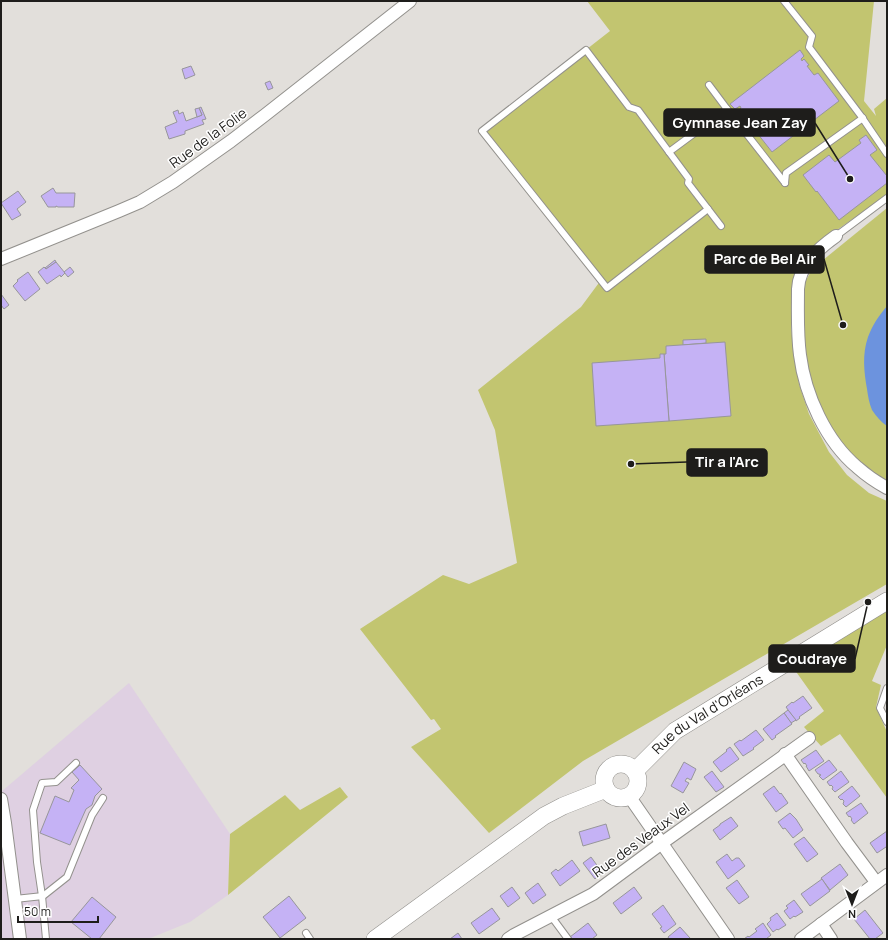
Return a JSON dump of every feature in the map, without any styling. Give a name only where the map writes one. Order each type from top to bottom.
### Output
[{"type":"street","name":"Rue de la Folie","points":[[1,259],[140,202],[173,182],[231,141],[410,1]]},
{"type":"street","points":[[836,236],[813,255],[799,279],[798,317],[800,356],[807,387],[812,401],[828,432],[846,457],[867,475],[887,488]]},
{"type":"street","name":"Rue du Val d'Orléans","points":[[635,770],[675,731],[887,601]]},
{"type":"street","name":"Rue des Veaux Vel","points":[[508,939],[593,894],[809,738]]},
{"type":"street","points":[[785,754],[876,882]]},
{"type":"street","points":[[626,764],[635,770],[638,782],[634,793],[622,798],[610,794],[606,789],[604,778],[606,772],[614,765],[626,764]]},
{"type":"street","points":[[375,939],[544,816],[563,806],[606,789]]},
{"type":"street","points":[[629,796],[728,939]]},
{"type":"street","points":[[1,799],[20,939]]},
{"type":"street","points":[[801,939],[887,875]]},
{"type":"street","points":[[821,924],[831,939]]},
{"type":"lane","points":[[784,1],[812,36],[809,47],[887,154]]},
{"type":"lane","points":[[708,209],[607,288],[482,132],[586,50],[629,107],[638,110],[689,179],[688,183],[722,226]]},
{"type":"lane","points":[[709,85],[785,183],[786,172],[862,118]]},
{"type":"lane","points":[[668,152],[727,109]]},
{"type":"lane","points":[[836,236],[887,198]]},
{"type":"lane","points":[[887,688],[880,708],[887,722]]},
{"type":"lane","points":[[46,939],[32,810],[42,783],[56,782],[76,762]]},
{"type":"lane","points":[[15,899],[44,896],[67,878],[92,815],[103,798]]},
{"type":"lane","points":[[551,916],[568,939]]},
{"type":"lane","points":[[306,933],[310,939]]},
{"type":"shaded area","points":[[129,683],[230,834],[228,895],[190,922],[148,939],[1,939],[1,792]]},
{"type":"green space","points":[[587,1],[874,1],[864,101],[876,116],[874,109],[887,98],[887,195],[814,246],[792,290],[791,329],[799,384],[809,414],[829,452],[847,475],[869,493],[887,501],[887,584],[583,761],[489,833],[411,747],[441,729],[434,719],[431,720],[360,629],[443,575],[469,584],[517,563],[495,430],[478,390],[581,307],[601,280],[482,131],[610,31]]},
{"type":"green space","points":[[887,208],[887,487],[856,466],[812,401],[798,296],[812,269]]},
{"type":"green space","points":[[887,607],[887,645],[872,681],[881,685],[876,707],[887,732],[887,798],[840,734],[821,746],[804,727],[824,711],[792,666]]},
{"type":"green space","points":[[340,787],[348,797],[228,895],[230,834],[285,795],[300,810]]},
{"type":"water","points":[[887,306],[887,426],[872,410],[866,383],[864,363],[868,337],[876,321]]},
{"type":"building","points":[[800,50],[804,56],[801,59],[802,61],[804,59],[814,75],[818,73],[839,101],[772,152],[739,110],[741,108],[740,106],[735,109],[730,104]]},
{"type":"building","points":[[191,66],[195,75],[185,79],[182,69]]},
{"type":"building","points":[[270,81],[273,88],[268,90],[265,83]]},
{"type":"building","points":[[201,107],[206,119],[202,120],[204,124],[185,131],[185,134],[169,139],[165,127],[177,122],[173,112],[178,110],[179,114],[183,112],[186,121],[202,115],[199,108]]},
{"type":"building","points":[[199,108],[202,115],[197,117],[195,109]]},
{"type":"building","points":[[866,135],[877,150],[870,155],[887,176],[887,183],[839,220],[803,175],[829,155],[835,162],[861,143],[859,140]]},
{"type":"building","points":[[53,188],[56,193],[75,193],[74,207],[48,207],[41,196]]},
{"type":"building","points":[[18,191],[26,202],[17,209],[21,215],[12,220],[1,203]]},
{"type":"building","points":[[55,260],[56,262],[46,269],[45,268]]},
{"type":"building","points":[[56,262],[65,273],[61,277],[60,275],[47,284],[38,272],[44,267],[46,269]]},
{"type":"building","points":[[70,267],[74,272],[68,277],[64,272]]},
{"type":"building","points":[[28,272],[40,289],[25,301],[13,286],[18,281],[17,280]]},
{"type":"building","points":[[1,294],[9,305],[4,309],[1,305]]},
{"type":"building","points":[[706,339],[706,343],[683,345],[683,340]]},
{"type":"building","points":[[725,342],[731,416],[669,421],[664,354],[666,354],[666,346]]},
{"type":"building","points":[[660,354],[664,354],[669,421],[596,426],[592,363],[660,358]]},
{"type":"building","points":[[803,696],[812,708],[799,717],[800,718],[796,721],[786,707]]},
{"type":"building","points":[[788,710],[796,720],[791,723],[784,713]]},
{"type":"building","points":[[784,713],[792,724],[775,736],[776,737],[772,740],[763,729]]},
{"type":"building","points":[[756,730],[764,740],[743,756],[734,744],[740,740],[741,741]]},
{"type":"building","points":[[730,747],[739,759],[721,772],[713,762]]},
{"type":"building","points":[[816,750],[824,761],[809,771],[805,763],[804,764],[801,760]]},
{"type":"building","points":[[829,760],[837,770],[823,780],[819,776],[821,775],[815,770]]},
{"type":"building","points":[[684,762],[696,769],[691,780],[687,778],[685,781],[689,783],[683,793],[671,786]]},
{"type":"building","points":[[80,765],[102,789],[95,796],[92,805],[86,809],[70,845],[40,833],[55,796],[69,802],[74,790],[71,788],[79,780],[72,772]]},
{"type":"building","points":[[712,771],[724,787],[716,792],[704,777]]},
{"type":"building","points":[[841,771],[849,782],[835,792],[832,789],[833,787],[827,782]]},
{"type":"building","points":[[774,786],[788,803],[776,812],[763,794]]},
{"type":"building","points":[[852,786],[860,796],[846,807],[843,804],[844,801],[838,797]]},
{"type":"building","points":[[861,803],[868,813],[854,824],[850,816],[849,817],[846,813]]},
{"type":"building","points":[[790,813],[803,830],[793,838],[778,822]]},
{"type":"building","points":[[731,817],[738,826],[720,840],[713,830]]},
{"type":"building","points":[[606,824],[610,838],[583,846],[579,832]]},
{"type":"building","points":[[887,831],[887,847],[877,853],[870,843]]},
{"type":"building","points":[[804,837],[818,854],[807,862],[794,844]]},
{"type":"building","points":[[727,854],[732,861],[739,858],[745,866],[728,879],[716,862]]},
{"type":"building","points":[[591,857],[602,872],[595,879],[583,863]]},
{"type":"building","points":[[572,860],[580,871],[560,886],[551,873],[556,869],[558,871]]},
{"type":"building","points":[[840,864],[848,875],[830,890],[821,878]]},
{"type":"building","points":[[822,879],[830,891],[810,906],[801,894]]},
{"type":"building","points":[[737,880],[749,897],[739,904],[726,888]]},
{"type":"building","points":[[538,883],[546,895],[533,904],[525,893]]},
{"type":"building","points":[[512,887],[520,898],[508,907],[500,896]]},
{"type":"building","points":[[634,887],[642,898],[621,914],[613,903]]},
{"type":"building","points":[[289,896],[306,918],[280,938],[263,917]]},
{"type":"building","points":[[92,897],[116,917],[99,939],[92,939],[71,922]]},
{"type":"building","points":[[794,900],[803,912],[790,919],[784,911],[788,908],[786,906]]},
{"type":"building","points":[[663,905],[676,924],[664,933],[660,928],[662,927],[652,914]]},
{"type":"building","points":[[492,908],[500,919],[479,934],[471,923]]},
{"type":"building","points":[[865,910],[883,933],[875,939],[870,939],[854,919]]},
{"type":"building","points":[[777,913],[786,925],[773,932],[767,924],[771,920],[770,918]]},
{"type":"building","points":[[588,923],[597,935],[592,939],[572,939],[570,937]]},
{"type":"building","points":[[763,923],[771,935],[766,939],[744,939],[757,931],[755,929]]},
{"type":"building","points":[[680,927],[690,938],[669,939],[668,937]]},
{"type":"building","points":[[458,933],[462,939],[450,939]]},
{"type":"place","name":"Gymnase Jean Zay","points":[[850,179]]},
{"type":"place","name":"Parc de Bel Air","points":[[843,325]]},
{"type":"place","name":"Tir a l'Arc","points":[[631,464]]},
{"type":"place","name":"Coudraye","points":[[868,602]]}]
